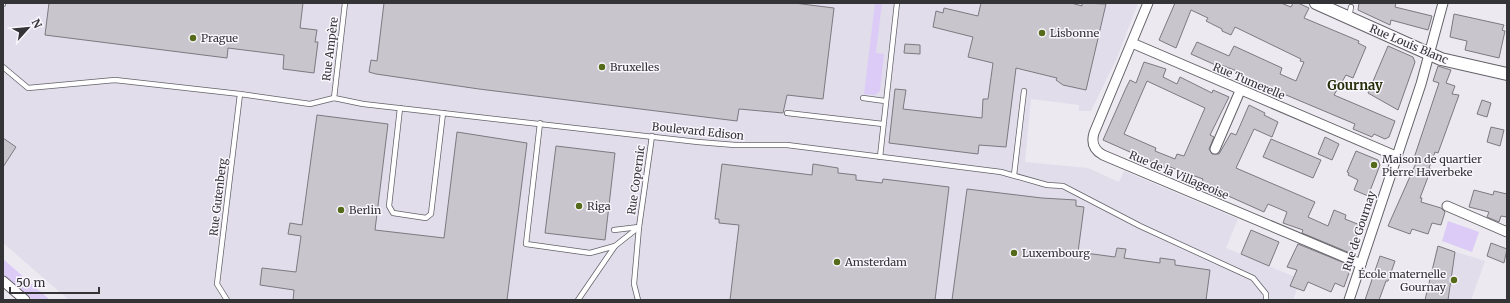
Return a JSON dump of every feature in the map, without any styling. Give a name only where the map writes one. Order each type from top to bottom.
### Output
[{"type":"street","points":[[1132,44],[1148,3]]},
{"type":"street","name":"Rue Louis Blanc","points":[[1316,3],[1350,13],[1430,55],[1451,62],[1507,74]]},
{"type":"street","name":"Rue de Gournay","points":[[1349,300],[1398,157],[1430,55],[1443,3]]},
{"type":"street","name":"Rue Tumerelle","points":[[1132,44],[1398,157]]},
{"type":"street","name":"Rue de la Villageoise","points":[[1132,44],[1094,133],[1092,142],[1096,150],[1102,155],[1361,264]]},
{"type":"street","points":[[1214,149],[1240,91]]},
{"type":"street","points":[[1447,206],[1507,232]]},
{"type":"street","points":[[3,281],[25,300]]},
{"type":"lane","name":"Rue Ampère","points":[[334,98],[345,3]]},
{"type":"lane","points":[[880,156],[897,3]]},
{"type":"lane","points":[[3,67],[28,88],[116,80],[240,94],[310,104],[334,98]]},
{"type":"lane","points":[[1014,175],[1024,91]]},
{"type":"lane","name":"Rue Gutenberg","points":[[227,300],[217,284],[240,94]]},
{"type":"lane","name":"Boulevard Edison","points":[[334,98],[400,108],[735,145],[787,145],[1001,172],[1047,185],[1060,186],[1140,226],[1253,278],[1266,294],[1266,300]]},
{"type":"lane","points":[[863,98],[885,101]]},
{"type":"lane","points":[[400,108],[389,206],[393,213],[426,218],[431,214],[443,112]]},
{"type":"lane","points":[[787,113],[883,124]]},
{"type":"lane","points":[[540,123],[526,244],[590,253],[615,246]]},
{"type":"lane","name":"Rue Copernic","points":[[578,300],[615,246],[639,227],[652,136]]},
{"type":"lane","points":[[614,230],[639,227],[634,284],[638,300]]},
{"type":"shaded area","points":[[3,3],[1138,3],[1117,58],[1091,111],[1079,111],[1079,105],[1031,99],[1025,162],[1088,168],[1119,182],[1124,171],[1238,219],[1226,248],[1295,277],[1290,286],[1297,289],[1293,300],[69,300],[3,243]]},
{"type":"shaded area","points":[[875,3],[882,3],[876,53],[884,54],[880,91],[875,95],[864,94]]},
{"type":"shaded area","points":[[1448,221],[1479,232],[1472,252],[1442,241]]},
{"type":"shaded area","name":"École maternelle Gournay","points":[[1437,246],[1485,261],[1471,300],[1425,300]]},
{"type":"shaded area","points":[[3,259],[50,300],[33,300],[3,274]]},
{"type":"building","name":"Prague","points":[[49,3],[303,3],[300,28],[317,30],[315,42],[318,42],[314,73],[283,69],[284,55],[228,48],[227,58],[45,35]]},
{"type":"building","name":"Bruxelles","points":[[384,3],[794,3],[834,8],[823,99],[787,95],[783,113],[739,109],[737,121],[479,89],[369,72],[371,60],[377,61]]},
{"type":"building","points":[[981,3],[1071,3],[1082,6],[1082,3],[1106,4],[1086,90],[1063,85],[1056,80],[1057,78],[1016,68],[1006,147],[979,145],[978,154],[889,143],[895,89],[906,90],[903,109],[982,118],[983,99],[988,99],[993,63],[968,57],[973,37],[933,27],[936,11],[943,13],[944,8],[978,16]]},
{"type":"building","points":[[1175,3],[1281,3],[1291,7],[1293,3],[1298,3],[1309,8],[1304,18],[1359,41],[1358,43],[1366,47],[1353,78],[1346,75],[1334,95],[1395,121],[1389,137],[1385,139],[1374,134],[1372,137],[1353,129],[1355,124],[1241,76],[1242,73],[1221,65],[1220,67],[1191,54],[1197,42],[1229,56],[1234,46],[1282,68],[1280,74],[1296,81],[1304,62],[1300,61],[1301,59],[1235,27],[1231,35],[1206,21],[1208,18],[1191,10],[1176,48],[1159,40]]},
{"type":"building","points":[[1359,3],[1396,3],[1395,7],[1432,16],[1428,30],[1391,20],[1390,25],[1358,10]]},
{"type":"building","points":[[1454,14],[1504,25],[1502,30],[1505,31],[1499,58],[1465,50],[1467,41],[1450,37]]},
{"type":"building","points":[[905,44],[920,45],[920,54],[904,53]]},
{"type":"building","points":[[1388,46],[1413,57],[1415,62],[1398,110],[1368,93]]},
{"type":"building","points":[[1144,62],[1166,69],[1163,77],[1177,84],[1180,77],[1212,93],[1213,90],[1229,97],[1210,135],[1214,137],[1209,149],[1212,154],[1219,154],[1231,133],[1236,135],[1249,105],[1278,122],[1272,137],[1254,129],[1236,168],[1315,202],[1308,217],[1328,226],[1334,210],[1346,215],[1345,219],[1360,225],[1356,237],[1360,239],[1356,249],[1350,253],[1302,233],[1303,230],[1283,223],[1287,212],[1268,204],[1264,212],[1215,190],[1214,194],[1199,187],[1203,179],[1167,166],[1166,168],[1103,140],[1130,80],[1136,83]],"holes":[[[1147,81],[1205,108],[1184,156],[1177,154],[1175,159],[1155,151],[1156,148],[1124,134]]]},
{"type":"building","points":[[1438,66],[1451,70],[1446,83],[1455,86],[1452,94],[1459,95],[1438,153],[1435,152],[1429,168],[1431,169],[1420,198],[1422,198],[1421,202],[1441,208],[1445,212],[1441,225],[1432,223],[1428,234],[1412,229],[1410,234],[1388,226],[1416,163],[1413,161],[1439,83],[1433,81]]},
{"type":"building","points":[[1482,100],[1491,103],[1487,117],[1477,114]]},
{"type":"building","name":"Berlin","points":[[317,115],[388,124],[375,230],[444,238],[457,132],[527,143],[507,300],[293,300],[294,290],[260,285],[262,268],[296,272],[301,236],[288,234],[290,223],[302,225]]},
{"type":"building","points":[[1491,127],[1504,130],[1500,146],[1487,142]]},
{"type":"building","points":[[1325,137],[1339,144],[1332,160],[1318,154]]},
{"type":"building","points":[[3,138],[16,147],[3,167]]},
{"type":"building","points":[[1271,139],[1321,160],[1313,178],[1263,157]]},
{"type":"building","name":"Riga","points":[[556,146],[615,153],[605,240],[545,233]]},
{"type":"building","points":[[1356,151],[1378,160],[1380,165],[1368,196],[1354,190],[1358,180],[1348,175],[1349,173],[1347,172]]},
{"type":"building","name":"Amsterdam","points":[[722,164],[812,175],[813,164],[838,168],[838,173],[856,175],[856,180],[882,183],[883,179],[949,187],[935,300],[730,300],[739,225],[719,223],[719,219],[715,219]]},
{"type":"building","name":"Luxembourg","points":[[967,189],[1042,198],[1076,200],[1076,206],[1084,207],[1078,252],[1115,257],[1117,248],[1126,249],[1124,258],[1160,263],[1160,258],[1175,260],[1175,265],[1210,270],[1206,300],[952,300]]},
{"type":"building","points":[[1474,190],[1493,195],[1494,191],[1507,194],[1507,217],[1501,216],[1499,222],[1487,217],[1489,212],[1469,207]]},
{"type":"building","points":[[1251,230],[1279,242],[1269,266],[1241,254]]},
{"type":"building","points":[[1491,243],[1507,249],[1504,263],[1487,256]]},
{"type":"building","points":[[1298,244],[1347,264],[1350,270],[1344,287],[1335,283],[1331,292],[1308,282],[1304,291],[1290,286],[1297,270],[1287,267]]},
{"type":"building","points":[[1438,246],[1455,252],[1448,300],[1425,300]]},
{"type":"building","points":[[1380,256],[1395,261],[1379,300],[1365,300]]},
{"type":"place","name":"Lisbonne","points":[[1042,33]]},
{"type":"place","name":"Prague","points":[[193,38]]},
{"type":"place","name":"Bruxelles","points":[[602,67]]},
{"type":"place","name":"Maison de quartier Pierre Haverbeke","points":[[1374,165]]},
{"type":"place","name":"Riga","points":[[579,206]]},
{"type":"place","name":"Berlin","points":[[341,210]]},
{"type":"place","name":"Luxembourg","points":[[1014,253]]},
{"type":"place","name":"Amsterdam","points":[[837,262]]},
{"type":"place","name":"École maternelle Gournay","points":[[1454,280]]},
{"type":"district","name":"Gournay","points":[[1355,85]]}]
